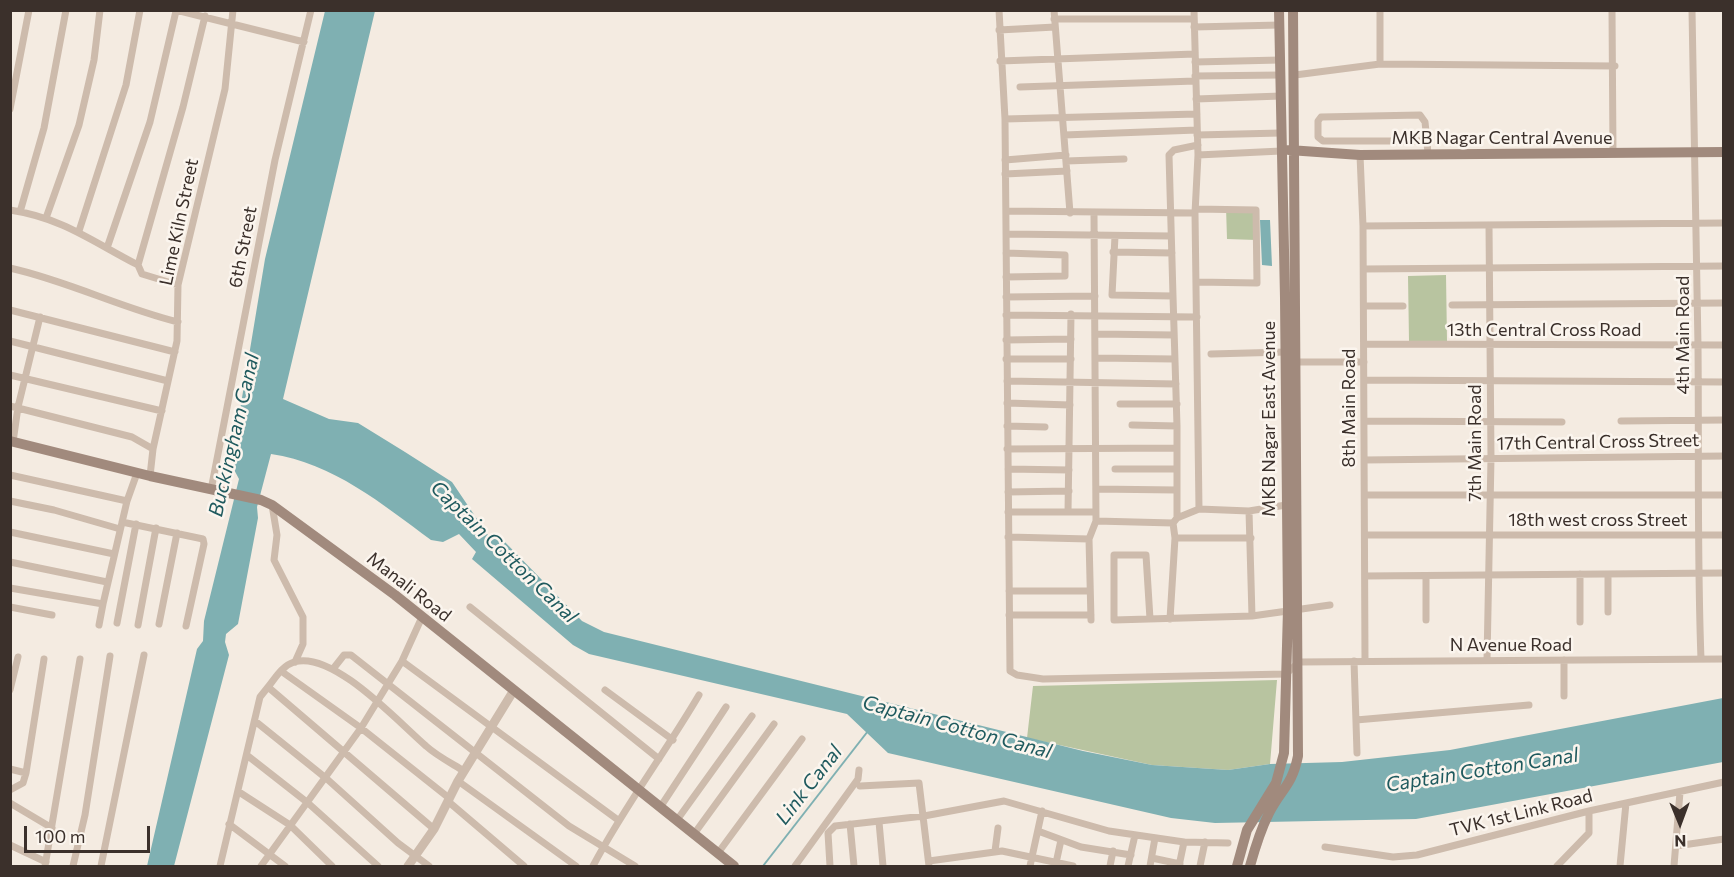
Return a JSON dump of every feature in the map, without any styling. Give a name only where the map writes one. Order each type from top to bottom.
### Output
[{"type":"main road","name":"MKB Nagar East Avenue","points":[[1237,867],[1241,844],[1252,819],[1276,783],[1284,753],[1288,610],[1286,352],[1279,10]]},
{"type":"main road","points":[[1250,867],[1266,820],[1293,778],[1296,767],[1299,608],[1293,10]]},
{"type":"main road","name":"MKB Nagar Central Avenue","points":[[1281,151],[1359,155],[1724,152]]},
{"type":"main road","name":"Manali Road","points":[[12,441],[137,473],[261,500],[272,505],[422,617],[661,806],[733,866]]},
{"type":"street","points":[[10,109],[29,10]]},
{"type":"street","points":[[20,212],[44,128],[66,10]]},
{"type":"street","points":[[46,218],[82,114],[94,60],[100,10]]},
{"type":"street","points":[[79,231],[126,85],[140,10]]},
{"type":"street","name":"Lime Kiln Street","points":[[150,476],[153,449],[175,352],[178,285],[225,89],[232,10]]},
{"type":"street","name":"6th Street","points":[[211,490],[275,159],[311,10]]},
{"type":"street","points":[[999,10],[1000,61],[1005,119],[1010,671],[1017,675],[1043,679],[1286,674],[1299,662]]},
{"type":"street","points":[[1380,10],[1380,64]]},
{"type":"street","points":[[1612,10],[1615,66],[1613,153]]},
{"type":"street","name":"4th Main Road","points":[[1692,10],[1693,153],[1697,223],[1698,572],[1701,659]]},
{"type":"street","points":[[107,248],[150,122],[176,11],[231,22],[304,42]]},
{"type":"street","points":[[138,265],[183,107],[205,16]]},
{"type":"street","points":[[999,30],[1055,19],[1194,19],[1280,25]]},
{"type":"street","points":[[1055,19],[1070,213]]},
{"type":"street","points":[[1194,19],[1198,145],[1195,211],[1199,509]]},
{"type":"street","points":[[1000,61],[1195,58],[1280,60]]},
{"type":"street","points":[[1295,75],[1380,64],[1615,66]]},
{"type":"street","points":[[1020,87],[1281,75]]},
{"type":"street","points":[[1196,99],[1281,96]]},
{"type":"street","points":[[1005,119],[1197,114]]},
{"type":"street","points":[[1427,141],[1323,141],[1318,137],[1318,122],[1321,117],[1420,114],[1425,122],[1427,141],[1428,155]]},
{"type":"street","points":[[1064,135],[1281,133]]},
{"type":"street","points":[[1170,619],[1176,538],[1178,426],[1169,155],[1174,150],[1198,145]]},
{"type":"street","points":[[1198,155],[1281,151]]},
{"type":"street","name":"8th Main Road","points":[[1359,155],[1364,226],[1365,661]]},
{"type":"street","points":[[1005,160],[1124,159]]},
{"type":"street","points":[[1005,174],[1067,171]]},
{"type":"street","points":[[10,210],[46,218],[79,231],[138,265],[142,274],[178,285]]},
{"type":"street","points":[[1006,212],[1170,213],[1256,210],[1257,283],[1197,282]]},
{"type":"street","points":[[1009,615],[1091,617],[1089,539],[1096,521],[1094,213]]},
{"type":"street","points":[[1364,226],[1724,223]]},
{"type":"street","name":"7th Main Road","points":[[1487,660],[1491,576],[1489,225]]},
{"type":"street","points":[[1006,234],[1171,236]]},
{"type":"street","points":[[1115,236],[1112,295],[1173,296]]},
{"type":"street","points":[[1113,252],[1172,253]]},
{"type":"street","points":[[1006,254],[1065,255],[1065,276],[1006,277]]},
{"type":"street","points":[[1364,269],[1724,266]]},
{"type":"street","points":[[10,268],[74,286],[145,314],[178,322]]},
{"type":"street","points":[[1006,297],[1095,296]]},
{"type":"street","points":[[1452,305],[1724,303]]},
{"type":"street","points":[[1364,306],[1403,306]]},
{"type":"street","points":[[10,310],[175,352]]},
{"type":"street","points":[[1068,512],[1071,314]]},
{"type":"street","points":[[1006,315],[1096,314],[1197,317]]},
{"type":"street","points":[[12,441],[14,406],[25,378],[40,317]]},
{"type":"street","points":[[1096,334],[1174,335]]},
{"type":"street","points":[[1006,340],[1071,339]]},
{"type":"street","points":[[10,341],[168,381]]},
{"type":"street","name":"13th Central Cross Road","points":[[1364,344],[1724,345]]},
{"type":"street","points":[[1211,354],[1286,352]]},
{"type":"street","points":[[1096,358],[1174,358]]},
{"type":"street","points":[[1006,360],[1071,359]]},
{"type":"street","points":[[1296,362],[1364,362]]},
{"type":"street","points":[[10,375],[162,411]]},
{"type":"street","points":[[1364,380],[1724,382]]},
{"type":"street","points":[[1007,381],[1176,384]]},
{"type":"street","points":[[1007,403],[1071,405]]},
{"type":"street","points":[[1120,404],[1177,404]]},
{"type":"street","points":[[14,406],[132,437],[153,449]]},
{"type":"street","points":[[1621,421],[1724,420]]},
{"type":"street","points":[[1364,421],[1562,422]]},
{"type":"street","points":[[1132,425],[1178,426]]},
{"type":"street","points":[[1007,426],[1045,427]]},
{"type":"street","points":[[1007,449],[1176,448]]},
{"type":"street","name":"17th Central Cross Street","points":[[1364,460],[1724,456]]},
{"type":"street","points":[[1008,469],[1069,470]]},
{"type":"street","points":[[1115,470],[1177,469]]},
{"type":"street","points":[[99,625],[127,501],[137,473]]},
{"type":"street","points":[[10,475],[127,501]]},
{"type":"street","points":[[1096,489],[1176,489]]},
{"type":"street","points":[[1008,492],[1069,491]]},
{"type":"street","points":[[1365,495],[1724,495]]},
{"type":"street","points":[[10,501],[121,525],[136,524],[200,537],[204,541],[186,626]]},
{"type":"street","points":[[272,505],[277,535],[274,560],[303,617],[303,644],[295,662]]},
{"type":"street","points":[[1096,521],[1175,520],[1199,509],[1249,511],[1286,505]]},
{"type":"street","points":[[1249,511],[1252,616]]},
{"type":"street","points":[[1008,512],[1096,512]]},
{"type":"street","points":[[117,623],[136,524]]},
{"type":"street","points":[[138,625],[156,528]]},
{"type":"street","points":[[10,532],[114,554]]},
{"type":"street","points":[[159,624],[177,532]]},
{"type":"street","name":"18th west cross Street","points":[[1365,535],[1724,535]]},
{"type":"street","points":[[1008,537],[1089,539]]},
{"type":"street","points":[[1176,538],[1251,538]]},
{"type":"street","points":[[1150,619],[1146,555],[1114,555],[1114,620],[1170,619],[1252,616],[1330,605]]},
{"type":"street","points":[[10,562],[107,582]]},
{"type":"street","points":[[1365,576],[1724,573]]},
{"type":"street","points":[[1580,574],[1580,622]]},
{"type":"street","points":[[1608,574],[1608,612]]},
{"type":"street","points":[[1426,576],[1426,620]]},
{"type":"street","points":[[10,588],[103,604]]},
{"type":"street","points":[[1009,591],[1090,591]]},
{"type":"street","points":[[470,607],[659,759]]},
{"type":"street","points":[[10,608],[52,615]]},
{"type":"street","points":[[261,867],[290,825],[327,779],[361,728],[402,661],[422,617]]},
{"type":"street","points":[[333,669],[347,654],[388,682],[569,826],[634,867]]},
{"type":"street","points":[[101,867],[144,655]]},
{"type":"street","points":[[73,867],[85,815],[110,656]]},
{"type":"street","points":[[10,690],[18,657]]},
{"type":"street","points":[[10,790],[23,783],[26,773],[44,659]]},
{"type":"street","points":[[10,845],[46,864],[80,659]]},
{"type":"street","name":"N Avenue Road","points":[[1299,662],[1724,659]]},
{"type":"street","points":[[1564,660],[1564,696]]},
{"type":"street","points":[[402,661],[618,820]]},
{"type":"street","points":[[1354,661],[1357,753]]},
{"type":"street","points":[[228,867],[221,864],[260,697],[281,670],[295,662],[321,663],[333,669],[377,702],[428,748],[464,771]]},
{"type":"street","points":[[281,670],[361,728],[448,798],[450,804],[524,867]]},
{"type":"street","points":[[268,687],[434,829]]},
{"type":"street","points":[[408,867],[434,829],[448,798],[514,690]]},
{"type":"street","points":[[605,690],[673,740]]},
{"type":"street","points":[[596,866],[602,848],[618,820],[637,789],[673,740],[699,695]]},
{"type":"street","points":[[1356,720],[1529,705]]},
{"type":"street","points":[[661,806],[726,707]]},
{"type":"street","points":[[677,820],[752,716]]},
{"type":"street","points":[[255,721],[327,779],[429,867]]},
{"type":"street","points":[[694,834],[774,724]]},
{"type":"street","points":[[718,853],[802,739]]},
{"type":"street","points":[[248,756],[308,803],[378,867]]},
{"type":"street","points":[[10,769],[26,773]]},
{"type":"street","points":[[795,867],[858,779],[860,770]]},
{"type":"street","points":[[458,781],[576,867]]},
{"type":"street","name":"TVK 1st Link Road","points":[[1325,847],[1393,857],[1417,855],[1589,811],[1724,782]]},
{"type":"street","points":[[860,786],[919,783],[929,864],[995,851],[1073,867]]},
{"type":"street","points":[[239,792],[290,825],[332,867]]},
{"type":"street","points":[[1674,867],[1680,792]]},
{"type":"street","points":[[830,867],[828,833],[835,826],[924,816],[996,801],[1012,802],[1109,831],[1184,842],[1228,843]]},
{"type":"street","points":[[10,803],[52,828]]},
{"type":"street","points":[[1620,867],[1626,803]]},
{"type":"street","points":[[1030,867],[1042,811]]},
{"type":"street","points":[[1557,867],[1589,833],[1589,811]]},
{"type":"street","points":[[879,822],[883,867]]},
{"type":"street","points":[[229,824],[285,867]]},
{"type":"street","points":[[850,824],[854,867]]},
{"type":"street","points":[[995,851],[998,828]]},
{"type":"street","points":[[1038,831],[1081,847],[1131,855]]},
{"type":"street","points":[[1128,867],[1136,835]]},
{"type":"street","points":[[1150,867],[1155,838]]},
{"type":"street","points":[[1676,846],[1724,839]]},
{"type":"street","points":[[1054,864],[1061,840]]},
{"type":"street","points":[[1152,858],[1180,865],[1184,842]]},
{"type":"street","points":[[1200,867],[1205,842]]},
{"type":"street","points":[[1110,867],[1113,851]]},
{"type":"street","points":[[957,857],[958,867]]},
{"type":"green space","points":[[1226,207],[1256,207],[1256,240],[1227,239]]},
{"type":"green space","points":[[1446,275],[1447,341],[1409,341],[1408,276]]},
{"type":"green space","points":[[1277,680],[1270,764],[1228,770],[1152,765],[1027,738],[1033,686]]},
{"type":"water","name":"Captain Cotton Canal","points":[[325,11],[375,11],[283,399],[329,419],[358,423],[452,482],[479,522],[479,528],[491,537],[501,538],[582,621],[604,632],[1083,751],[1152,765],[1228,770],[1270,764],[1342,762],[1450,750],[1723,698],[1723,762],[1416,819],[1215,823],[1171,818],[888,753],[847,714],[589,654],[573,645],[472,559],[476,552],[459,534],[443,542],[431,540],[375,499],[336,476],[315,466],[271,454],[257,507],[258,518],[238,624],[226,634],[225,642],[229,655],[174,866],[147,866],[197,649],[203,641],[204,621],[239,479],[231,464],[265,259]]},
{"type":"water","points":[[1260,220],[1270,220],[1272,266],[1262,265]]},
{"type":"waterway","name":"Link Canal","points":[[763,866],[868,731]]},
{"type":"water label","name":"Buckingham Canal","points":[[234,435]]}]
